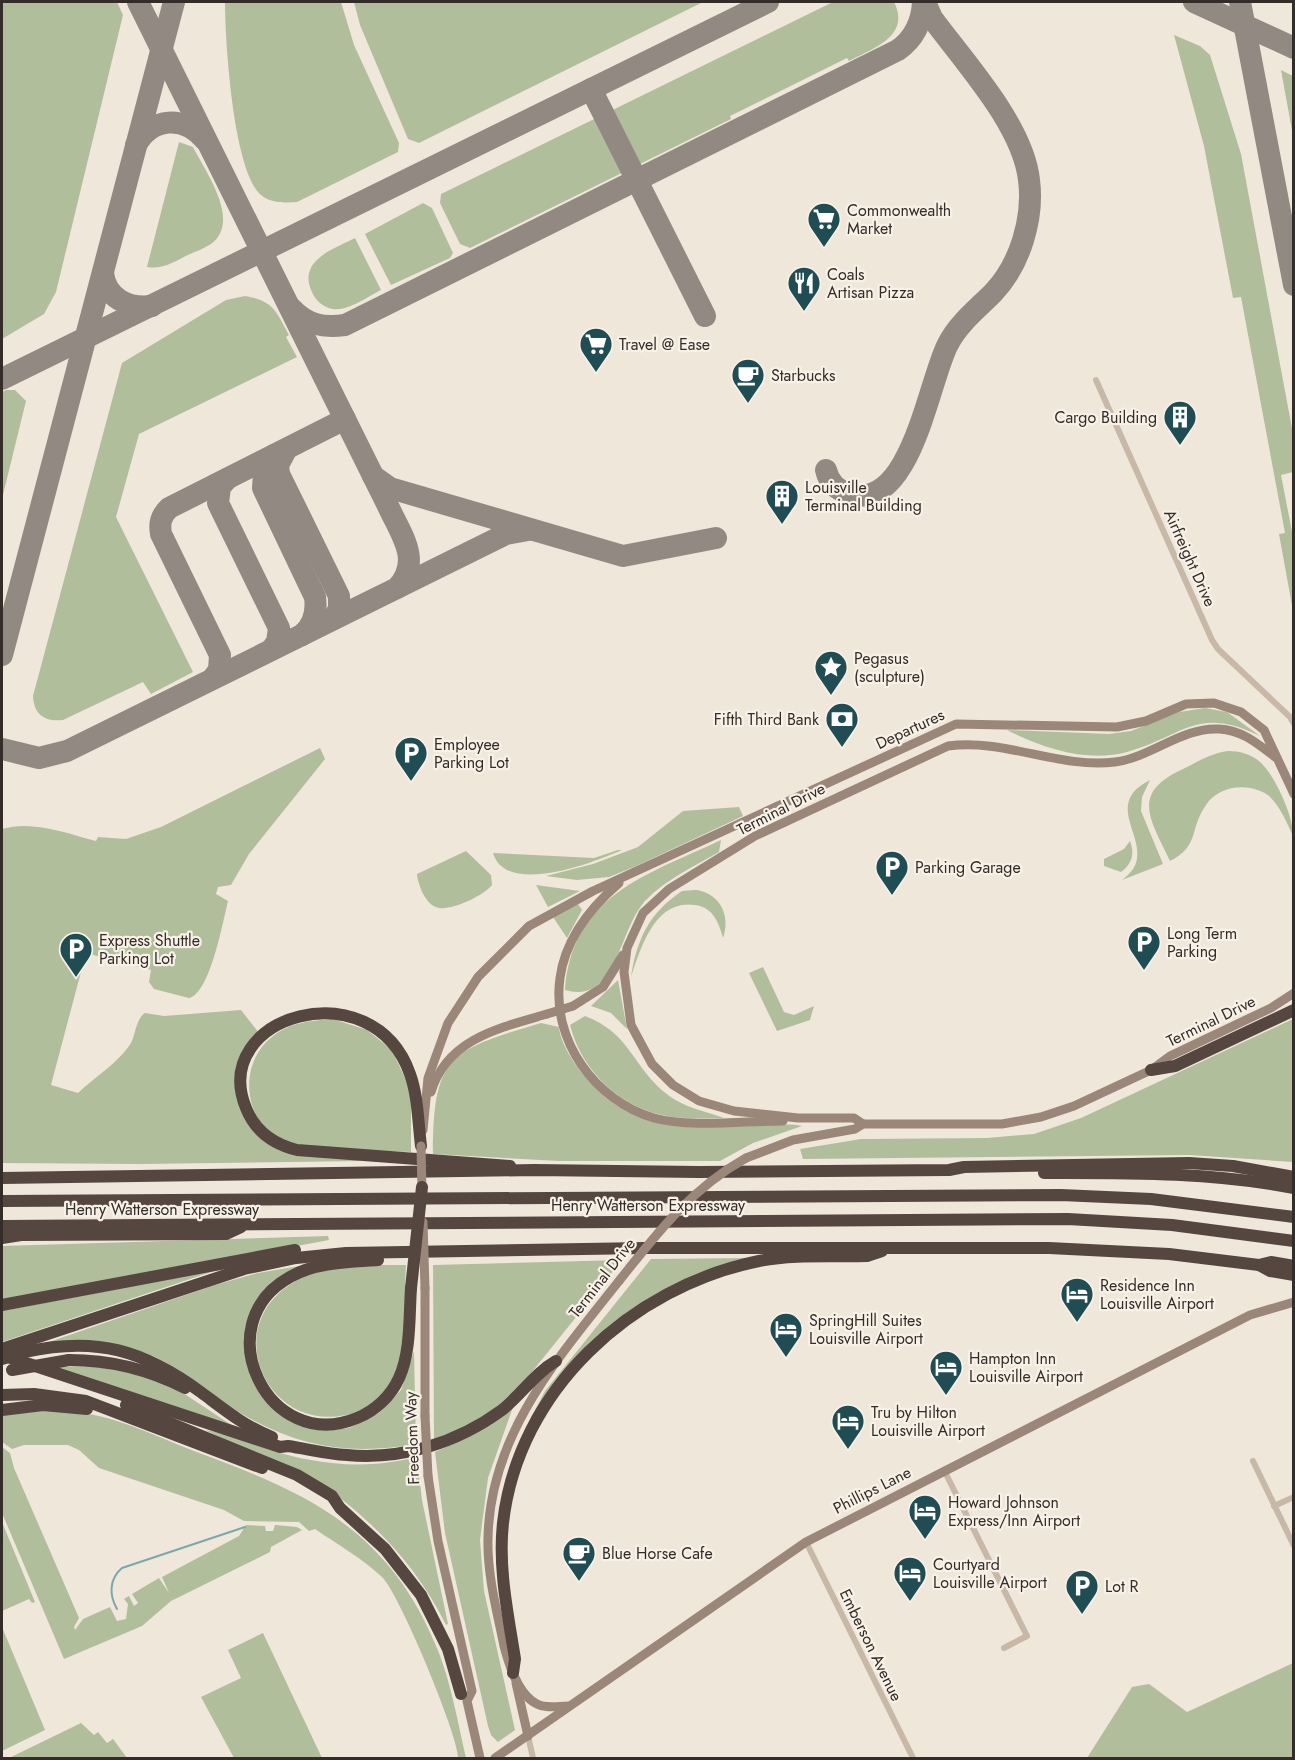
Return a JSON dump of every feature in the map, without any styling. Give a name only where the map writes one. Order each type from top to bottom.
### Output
[{"type":"highway","points":[[1151,1070],[1176,1066],[1293,1010]]},
{"type":"highway","points":[[421,1146],[410,1072],[394,1045],[365,1022],[337,1013],[303,1015],[273,1028],[249,1054],[242,1076],[244,1103],[258,1129],[281,1145],[297,1150],[489,1163],[534,1170]]},
{"type":"highway","points":[[2,1178],[534,1170],[699,1172],[949,1170],[964,1167],[1149,1163],[1253,1165],[1293,1169]]},
{"type":"highway","points":[[1233,1166],[1293,1177]]},
{"type":"highway","points":[[2,1171],[192,1170],[205,1174]]},
{"type":"highway","points":[[949,1170],[964,1174],[1164,1173],[1246,1179],[1293,1188]]},
{"type":"highway","points":[[417,1252],[399,1258],[330,1264],[302,1271],[281,1282],[261,1305],[250,1332],[249,1351],[258,1382],[281,1408],[309,1421],[342,1423],[370,1412],[393,1388],[403,1368],[411,1288],[422,1187]]},
{"type":"highway","name":"Henry Watterson Expressway","points":[[2,1201],[1061,1195],[1151,1199],[1293,1217]]},
{"type":"highway","name":"Henry Watterson Expressway","points":[[2,1226],[1068,1219],[1172,1225],[1293,1241]]},
{"type":"highway","points":[[2,1238],[21,1235],[225,1234],[246,1225]]},
{"type":"highway","points":[[2,1305],[316,1248],[385,1252],[644,1248],[1112,1250],[1260,1264],[1270,1262],[1293,1266]]},
{"type":"highway","points":[[513,1673],[515,1659],[502,1564],[506,1506],[514,1472],[530,1434],[553,1394],[581,1361],[606,1335],[637,1311],[704,1276],[761,1261],[867,1256],[886,1250]]},
{"type":"highway","points":[[3,1352],[244,1269],[318,1256],[385,1252]]},
{"type":"highway","points":[[1260,1264],[1270,1271],[1293,1275]]},
{"type":"highway","points":[[3,1352],[25,1352],[60,1346],[87,1345],[129,1352],[161,1365],[234,1419],[288,1446],[364,1456],[395,1454],[430,1447],[471,1429],[502,1410],[545,1367],[556,1361]]},
{"type":"highway","points":[[3,1352],[70,1380],[76,1385],[297,1475],[332,1496],[340,1508],[385,1549],[417,1589],[448,1649],[464,1698]]},
{"type":"highway","points":[[7,1371],[69,1360],[105,1361],[154,1373],[212,1403]]},
{"type":"highway","points":[[70,1380],[78,1380],[280,1448],[288,1446]]},
{"type":"highway","points":[[2,1395],[34,1394],[72,1398],[121,1413],[126,1417]]},
{"type":"highway","points":[[2,1410],[43,1404],[61,1405],[126,1417],[265,1470],[340,1508]]},
{"type":"main road","name":"Departures","points":[[425,1109],[428,1078],[448,1023],[463,996],[492,960],[517,936],[546,914],[956,724],[1117,728],[1146,721],[1186,704],[1214,703],[1228,706],[1254,721],[1267,734],[1277,759]]},
{"type":"main road","name":"Terminal Drive","points":[[863,1124],[854,1118],[798,1118],[713,1106],[686,1094],[662,1076],[637,1040],[628,1011],[624,972],[629,941],[643,913],[659,896],[755,836],[948,746],[964,744],[993,746],[1075,761],[1107,763],[1142,755],[1196,731],[1218,729],[1249,738],[1277,759],[1293,794]]},
{"type":"main road","points":[[623,879],[584,920],[568,949],[560,976],[559,1006],[566,1037],[581,1066],[610,1096],[653,1118],[687,1123],[798,1118]]},
{"type":"main road","points":[[425,1109],[434,1082],[446,1061],[457,1049],[483,1035],[573,1006],[603,987],[613,975],[629,941]]},
{"type":"main road","name":"Terminal Drive","points":[[513,1673],[507,1659],[492,1585],[488,1540],[490,1511],[500,1466],[510,1438],[531,1398],[556,1361],[681,1206],[719,1174],[746,1158],[793,1140],[855,1129],[863,1124],[1002,1124],[1041,1117],[1074,1106],[1151,1070],[1170,1056],[1271,1008],[1293,993]]},
{"type":"main road","name":"Freedom Way","points":[[425,1109],[421,1146],[428,1476],[438,1541],[472,1691],[464,1698],[480,1758]]},
{"type":"main road","name":"Phillips Lane","points":[[499,1758],[570,1705],[806,1542],[1250,1315],[1293,1302]]},
{"type":"main road","points":[[513,1673],[526,1697],[537,1705],[547,1707],[570,1705]]},
{"type":"main road","points":[[513,1673],[528,1736]]},
{"type":"street","name":"Airfreight Drive","points":[[1096,380],[1212,640],[1218,649],[1290,717],[1293,724]]},
{"type":"street","points":[[1253,1461],[1293,1546]]},
{"type":"street","points":[[943,1470],[1027,1636],[1004,1648]]},
{"type":"street","points":[[1274,1506],[1293,1497]]},
{"type":"street","name":"Emberson Avenue","points":[[806,1542],[913,1758]]},
{"type":"street","points":[[528,1736],[533,1758]]},
{"type":"green space","points":[[2,2],[117,2],[123,15],[56,292],[44,314],[2,339]]},
{"type":"green space","points":[[225,2],[341,2],[354,45],[399,143],[398,152],[297,202],[273,201],[261,195],[251,181],[237,133],[229,73]]},
{"type":"green space","points":[[354,2],[703,2],[419,143],[408,139],[360,25]]},
{"type":"green space","points":[[833,2],[894,2],[898,24],[894,32],[879,46],[849,61],[847,58],[730,116],[731,119],[470,248],[460,244],[440,203],[441,194]]},
{"type":"green space","points":[[1174,35],[1200,46],[1210,55],[1241,154],[1293,434],[1293,472],[1281,475],[1293,537],[1293,611],[1279,534],[1285,533],[1241,297],[1233,298],[1204,146]]},
{"type":"green space","points":[[1281,70],[1293,76],[1293,136]]},
{"type":"green space","points":[[179,142],[193,147],[205,169],[218,196],[223,223],[220,234],[211,244],[169,264],[153,268],[147,267]]},
{"type":"green space","points":[[423,203],[432,208],[453,253],[450,258],[391,285],[365,234]]},
{"type":"green space","points":[[355,238],[381,290],[345,308],[326,307],[313,295],[309,272],[313,264],[328,252]]},
{"type":"green space","points":[[245,296],[262,301],[273,308],[289,335],[286,337],[297,357],[139,434],[116,517],[193,672],[151,694],[143,682],[63,720],[46,718],[38,712],[33,696],[122,363],[226,300]]},
{"type":"green space","points":[[15,390],[26,401],[2,499],[2,392]]},
{"type":"green space","points":[[1205,708],[1227,712],[1260,736],[1239,727],[1221,723],[1205,723],[1191,726],[1127,752],[1097,756],[1050,748],[1007,730],[1109,734],[1131,731],[1179,712]]},
{"type":"green space","points":[[320,748],[325,759],[249,854],[231,885],[218,887],[216,894],[228,901],[209,971],[196,994],[189,998],[154,989],[149,982],[151,970],[86,953],[51,1085],[78,1093],[126,1050],[145,1013],[164,1016],[241,1010],[259,1033],[238,1082],[262,1138],[362,1161],[2,1163],[2,829],[25,826],[61,831],[96,841],[98,837],[126,839],[161,827]]},
{"type":"green space","points":[[1228,751],[1248,755],[1265,767],[1277,785],[1287,807],[1293,836],[1280,810],[1269,796],[1253,789],[1235,788],[1212,798],[1201,814],[1186,849],[1170,861],[1151,820],[1150,798],[1166,778],[1206,758]]},
{"type":"green space","points":[[1150,780],[1142,797],[1141,811],[1163,864],[1122,880],[1134,868],[1137,855],[1136,842],[1128,816],[1128,803],[1135,791]]},
{"type":"green space","points":[[739,807],[743,816],[609,877],[577,880],[546,876],[593,864],[638,847],[683,811]]},
{"type":"green space","points":[[721,840],[719,852],[671,880],[646,900],[629,928],[607,976],[596,986],[583,992],[565,990],[571,958],[582,931],[598,910],[618,892],[641,878]]},
{"type":"green space","points":[[1130,841],[1132,854],[1125,869],[1121,872],[1104,866],[1104,859],[1124,849]]},
{"type":"green space","points":[[622,850],[573,868],[532,875],[515,873],[501,866],[493,853],[594,858]]},
{"type":"green space","points":[[466,851],[491,875],[492,885],[482,894],[460,905],[445,908],[433,906],[422,892],[417,874]]},
{"type":"green space","points":[[536,885],[580,891],[548,907]]},
{"type":"green space","points":[[682,891],[701,891],[715,898],[725,916],[723,938],[711,912],[701,906],[681,905],[660,917],[652,928],[645,939],[631,977],[637,951],[646,928],[661,908]]},
{"type":"green space","points":[[578,904],[582,910],[567,938],[553,917]]},
{"type":"green space","points":[[763,967],[784,1012],[794,1015],[814,1006],[810,1020],[777,1031],[749,973]]},
{"type":"green space","points":[[618,980],[627,1029],[611,1013],[591,1006]]},
{"type":"green space","points":[[585,1016],[612,1032],[656,1085],[668,1095],[688,1106],[724,1118],[672,1117],[654,1113],[621,1097],[595,1073],[584,1059],[576,1042],[570,1025]]},
{"type":"green space","points":[[333,1019],[367,1030],[392,1050],[411,1091],[411,1152],[362,1151],[292,1143],[266,1129],[257,1117],[249,1089],[250,1074],[254,1060],[262,1047],[286,1028],[301,1023]]},
{"type":"green space","points":[[1293,1019],[1293,1162],[1189,1155],[803,1159],[800,1149],[861,1139],[987,1138],[1034,1134],[1081,1118]]},
{"type":"green space","points":[[541,1023],[559,1027],[572,1060],[604,1096],[623,1109],[643,1118],[686,1126],[732,1127],[786,1124],[802,1126],[753,1143],[720,1161],[559,1161],[433,1154],[437,1095],[443,1076],[453,1061],[467,1050],[486,1041]]},
{"type":"green space","points":[[328,1236],[329,1240],[2,1301],[2,1246]]},
{"type":"green space","points":[[749,1258],[616,1323],[526,1432],[524,1431],[545,1391],[651,1259]]},
{"type":"green space","points":[[622,1260],[511,1398],[472,1424],[434,1440],[433,1265]]},
{"type":"green space","points":[[311,1264],[267,1290],[247,1360],[251,1374],[307,1427],[331,1430],[349,1428],[379,1413],[401,1390],[414,1351],[416,1444],[361,1449],[311,1443],[263,1425],[239,1413],[173,1367],[145,1353],[111,1347],[46,1343],[215,1285],[258,1273]]},
{"type":"green space","points":[[406,1265],[401,1356],[391,1383],[379,1398],[364,1409],[346,1415],[318,1416],[294,1408],[275,1393],[262,1372],[257,1349],[259,1325],[270,1303],[291,1284],[318,1272],[347,1267]]},
{"type":"green space","points":[[217,1270],[2,1342],[2,1311]]},
{"type":"green space","points":[[92,1366],[146,1376],[180,1391],[233,1426],[58,1367]]},
{"type":"green space","points":[[513,1407],[488,1478],[480,1540],[484,1591],[515,1730],[498,1742],[491,1735],[488,1726],[445,1533],[435,1452],[464,1439]]},
{"type":"green space","points":[[27,1411],[77,1412],[125,1424],[280,1486],[345,1524],[373,1548],[398,1577],[420,1612],[444,1666],[466,1758],[458,1758],[456,1745],[439,1696],[401,1609],[382,1577],[367,1564],[315,1529],[309,1531],[299,1522],[244,1521],[224,1510],[99,1468],[79,1450],[68,1445],[24,1445],[12,1449],[2,1442],[2,1415]]},
{"type":"green space","points":[[205,1430],[228,1435],[267,1449],[323,1462],[379,1463],[417,1457],[422,1500],[448,1624],[446,1625],[424,1586],[397,1551],[349,1505],[331,1491]]},
{"type":"green space","points":[[2,1447],[10,1453],[14,1468],[79,1618],[74,1627],[75,1630],[83,1619],[110,1607],[117,1621],[126,1619],[128,1604],[124,1599],[129,1596],[134,1606],[138,1603],[132,1594],[159,1578],[169,1593],[162,1577],[239,1536],[246,1525],[265,1526],[266,1531],[273,1531],[275,1525],[297,1527],[302,1530],[271,1547],[270,1552],[171,1601],[142,1626],[64,1659],[2,1513]]},
{"type":"green space","points":[[2,1522],[35,1602],[32,1603],[29,1599],[2,1611]]},
{"type":"green space","points":[[2,1627],[45,1730],[2,1751]]},
{"type":"green space","points":[[263,1633],[322,1758],[234,1758],[201,1697],[241,1678],[228,1650]]},
{"type":"green space","points":[[1293,1663],[1293,1758],[1087,1758],[1132,1687],[1149,1684],[1187,1712]]},
{"type":"green space","points":[[81,1723],[94,1735],[98,1732],[107,1743],[113,1739],[127,1758],[9,1758]]},
{"type":"waterway","points":[[117,1609],[112,1587],[115,1577],[122,1568],[245,1527]]},
{"type":"taxiway","points":[[2,749],[39,758],[67,751],[397,588],[408,568],[409,558],[404,538],[138,2]]},
{"type":"taxiway","points":[[2,655],[174,2]]},
{"type":"taxiway","points":[[2,379],[768,2]]},
{"type":"taxiway","points":[[291,308],[309,322],[330,326],[345,325],[898,50],[909,40],[916,29],[923,2]]},
{"type":"taxiway","points":[[826,470],[835,486],[850,494],[871,494],[888,483],[903,464],[915,439],[948,344],[962,323],[1003,282],[1018,255],[1027,225],[1029,180],[1016,138],[991,95],[932,18],[925,2]]},
{"type":"taxiway","points":[[1194,2],[1294,48]]},
{"type":"taxiway","points":[[1240,2],[1294,285]]},
{"type":"taxiway","points":[[591,89],[705,316]]},
{"type":"taxiway","points":[[136,145],[151,129],[169,123],[188,126],[205,140]]},
{"type":"taxiway","points":[[103,273],[109,289],[120,300],[135,306],[152,306]]},
{"type":"taxiway","points":[[213,678],[219,670],[220,655],[161,534],[162,517],[169,508],[345,419]]},
{"type":"taxiway","points":[[286,450],[278,465],[279,474],[339,596],[339,609],[333,619]]},
{"type":"taxiway","points":[[274,455],[264,473],[263,488],[315,597],[314,618],[302,635]]},
{"type":"taxiway","points":[[373,476],[390,488],[623,556],[716,538]]},
{"type":"taxiway","points":[[227,479],[220,487],[218,503],[279,628],[277,642],[272,649]]},
{"type":"taxiway","points":[[397,588],[506,534],[528,530]]},
{"type":"place","name":"Commonwealth Market","points":[[824,248]]},
{"type":"place","name":"Coals Artisan Pizza","points":[[804,312]]},
{"type":"place","name":"Travel @ Ease","points":[[596,373]]},
{"type":"place","name":"Starbucks","points":[[748,404]]},
{"type":"place","name":"Cargo Building","points":[[1180,446]]},
{"type":"place","name":"Louisville Terminal Building","points":[[782,525]]},
{"type":"place","name":"Pegasus (sculpture)","points":[[831,696]]},
{"type":"place","name":"Fifth Third Bank","points":[[842,748]]},
{"type":"place","name":"Employee Parking Lot","points":[[411,782]]},
{"type":"place","name":"Parking Garage","points":[[892,896]]},
{"type":"place","name":"Long Term Parking","points":[[1144,971]]},
{"type":"place","name":"Express Shuttle Parking Lot","points":[[76,978]]},
{"type":"place","name":"Residence Inn Louisville Airport","points":[[1077,1323]]},
{"type":"place","name":"SpringHill Suites Louisville Airport","points":[[786,1358]]},
{"type":"place","name":"Hampton Inn Louisville Airport","points":[[946,1396]]},
{"type":"place","name":"Tru by Hilton Louisville Airport","points":[[848,1450]]},
{"type":"place","name":"Howard Johnson Express/Inn Airport","points":[[925,1540]]},
{"type":"place","name":"Blue Horse Cafe","points":[[579,1582]]},
{"type":"place","name":"Courtyard Louisville Airport","points":[[910,1602]]},
{"type":"place","name":"Lot R","points":[[1082,1615]]}]
